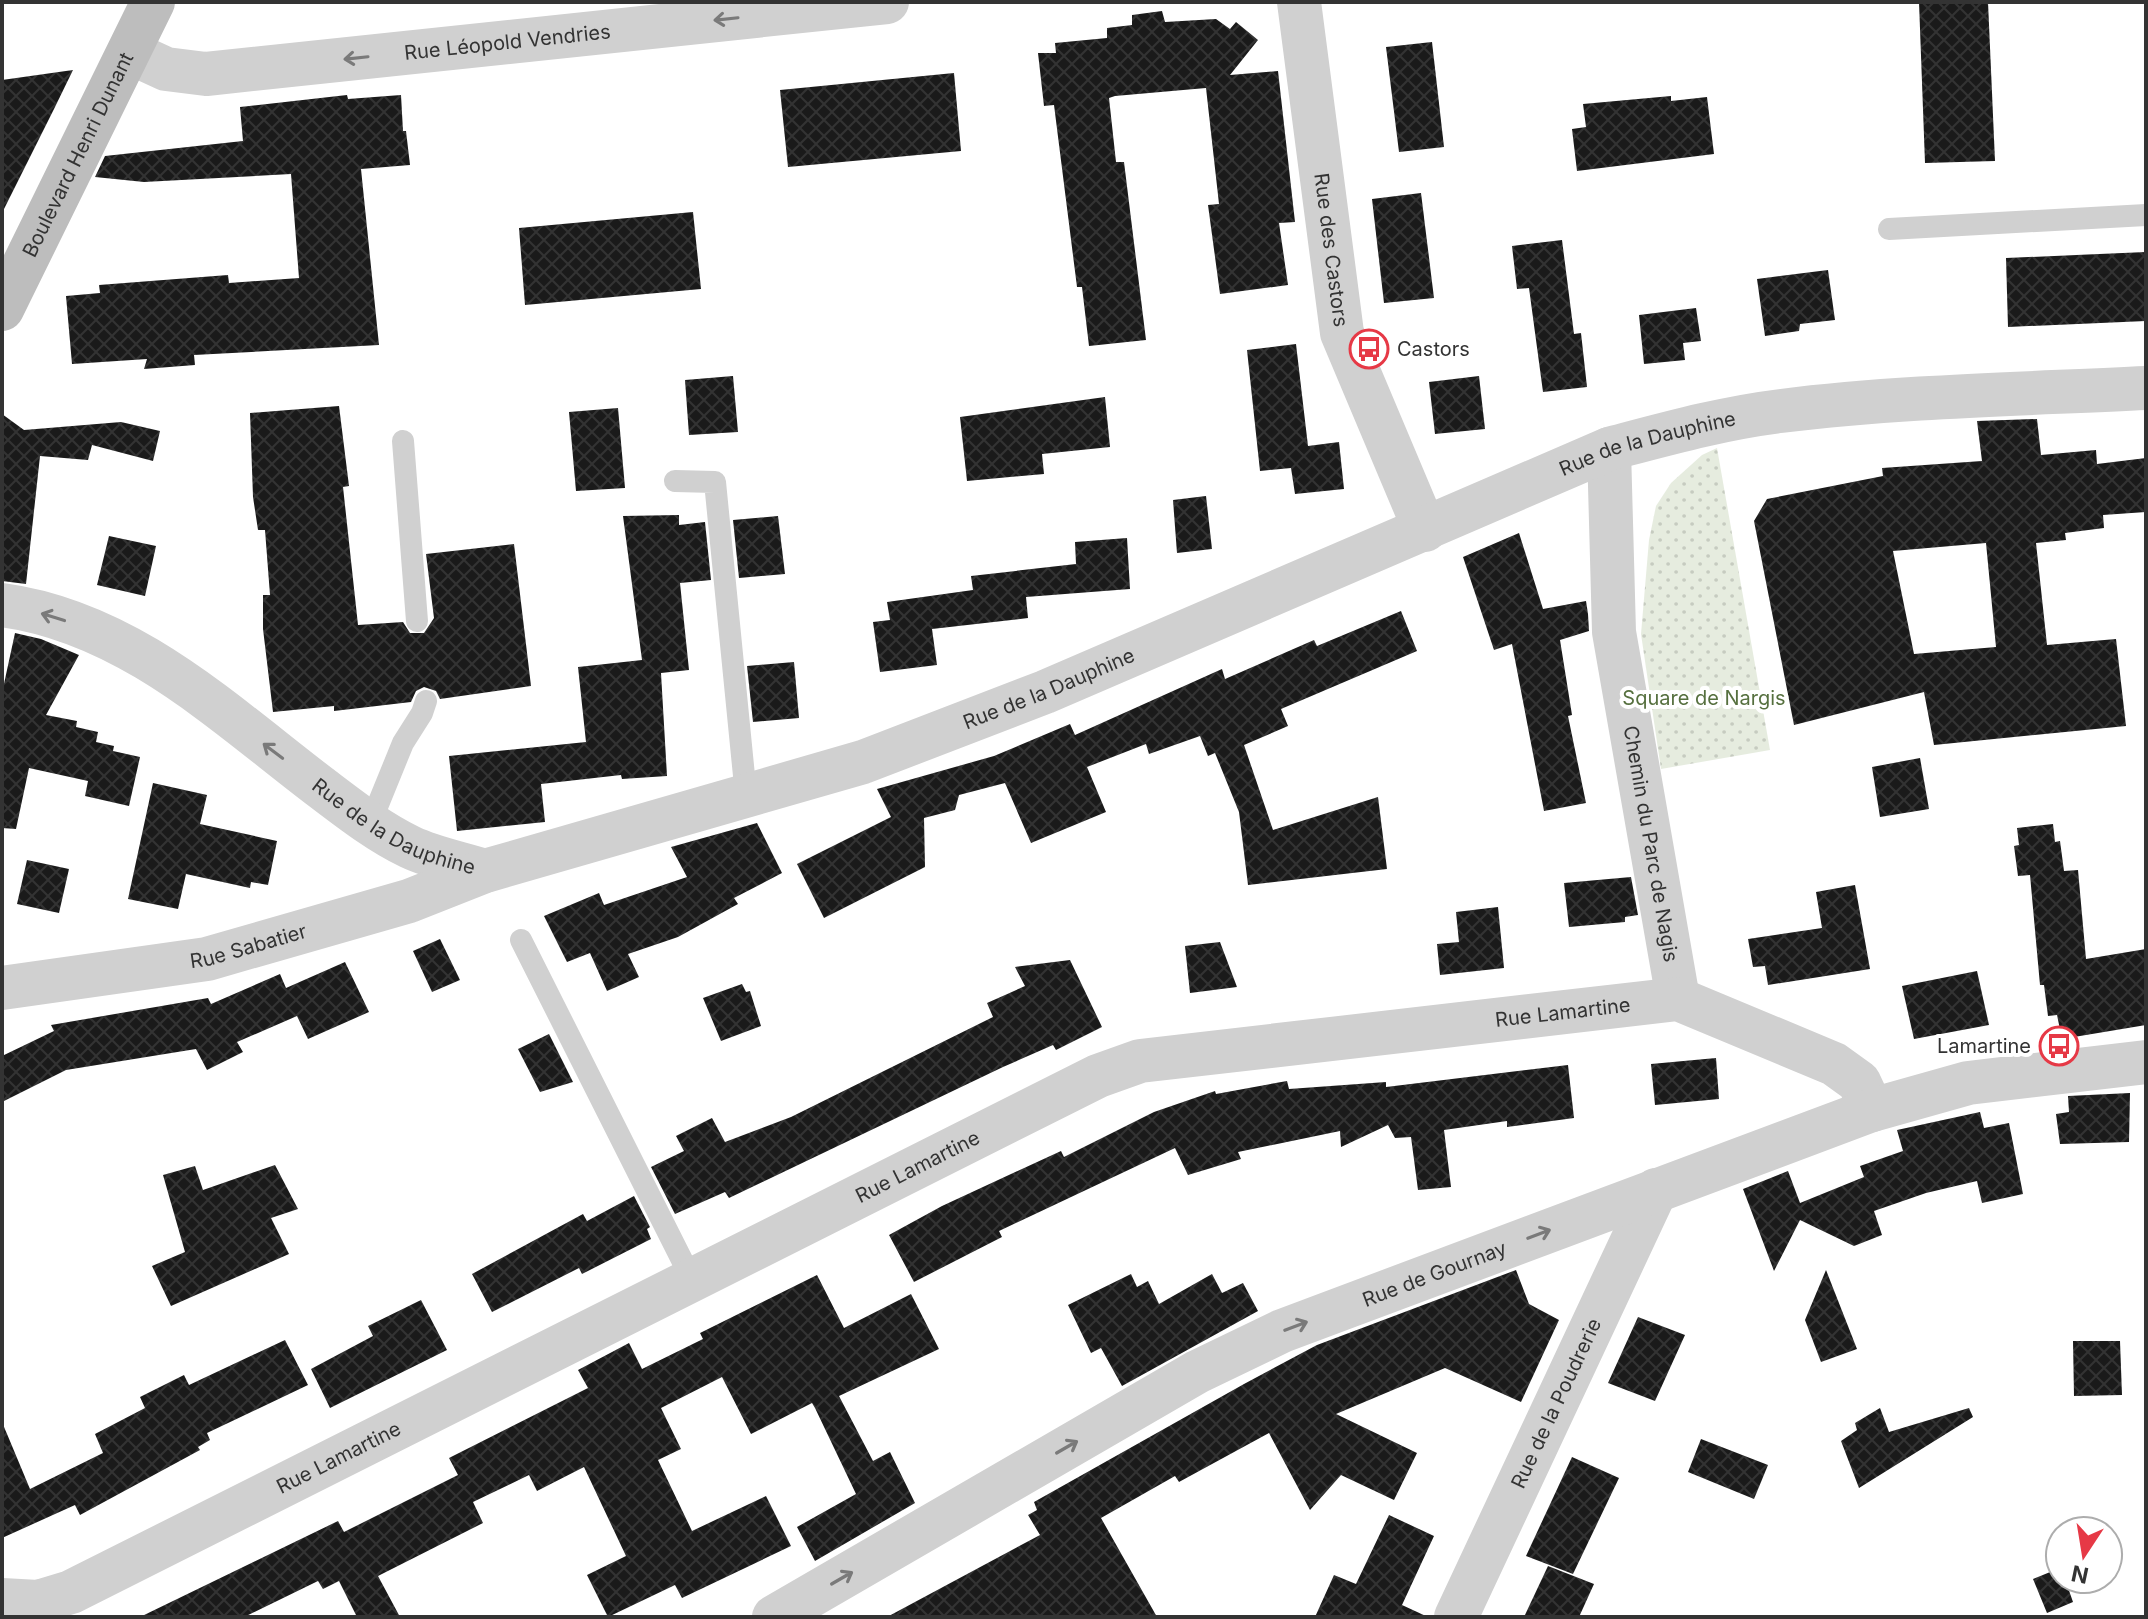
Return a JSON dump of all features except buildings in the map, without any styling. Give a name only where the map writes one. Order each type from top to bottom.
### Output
[{"type":"main road","name":"Boulevard Henri Dunant","points":[[2,309],[153,2]]},
{"type":"street","name":"Rue Léopold Vendries","points":[[129,52],[166,69],[206,74],[887,2]]},
{"type":"street","name":"Rue des Castors","points":[[1299,2],[1342,333],[1425,530]]},
{"type":"street","name":"Rue de la Dauphine","points":[[2,605],[47,614],[97,631],[145,655],[370,824],[411,848],[485,871],[863,762],[951,731],[1609,449],[1685,428],[1779,411],[1909,399],[2146,388]]},
{"type":"street","name":"Chemin du Parc de Nagis","points":[[1609,449],[1614,632],[1678,999]]},
{"type":"street","name":"Rue Sabatier","points":[[2,988],[207,959],[409,901],[485,871]]},
{"type":"street","name":"Rue Lamartine","points":[[2,1600],[38,1602],[71,1592],[1098,1076],[1140,1061],[1678,999],[1834,1064],[1859,1082],[1872,1110]]},
{"type":"street","name":"Rue de Gournay","points":[[774,1617],[1211,1365],[1282,1331],[1872,1110],[1968,1083],[2146,1062]]},
{"type":"street","name":"Rue de la Poudrerie","points":[[1456,1617],[1656,1190]]},
{"type":"lane","points":[[1889,229],[2146,215]]},
{"type":"lane","points":[[403,441],[417,621]]},
{"type":"lane","points":[[675,481],[715,482],[746,796]]},
{"type":"lane","points":[[370,824],[403,743],[426,701]]},
{"type":"lane","points":[[521,940],[684,1264],[689,1282]]},
{"type":"green space","name":"Square de Nargis","points":[[1717,448],[1770,750],[1661,769],[1641,634],[1649,540],[1656,506],[1671,483],[1702,455]]},
{"type":"place","name":"Castors","points":[[1369,349]]},
{"type":"place","name":"Lamartine","points":[[2059,1046]]}]
